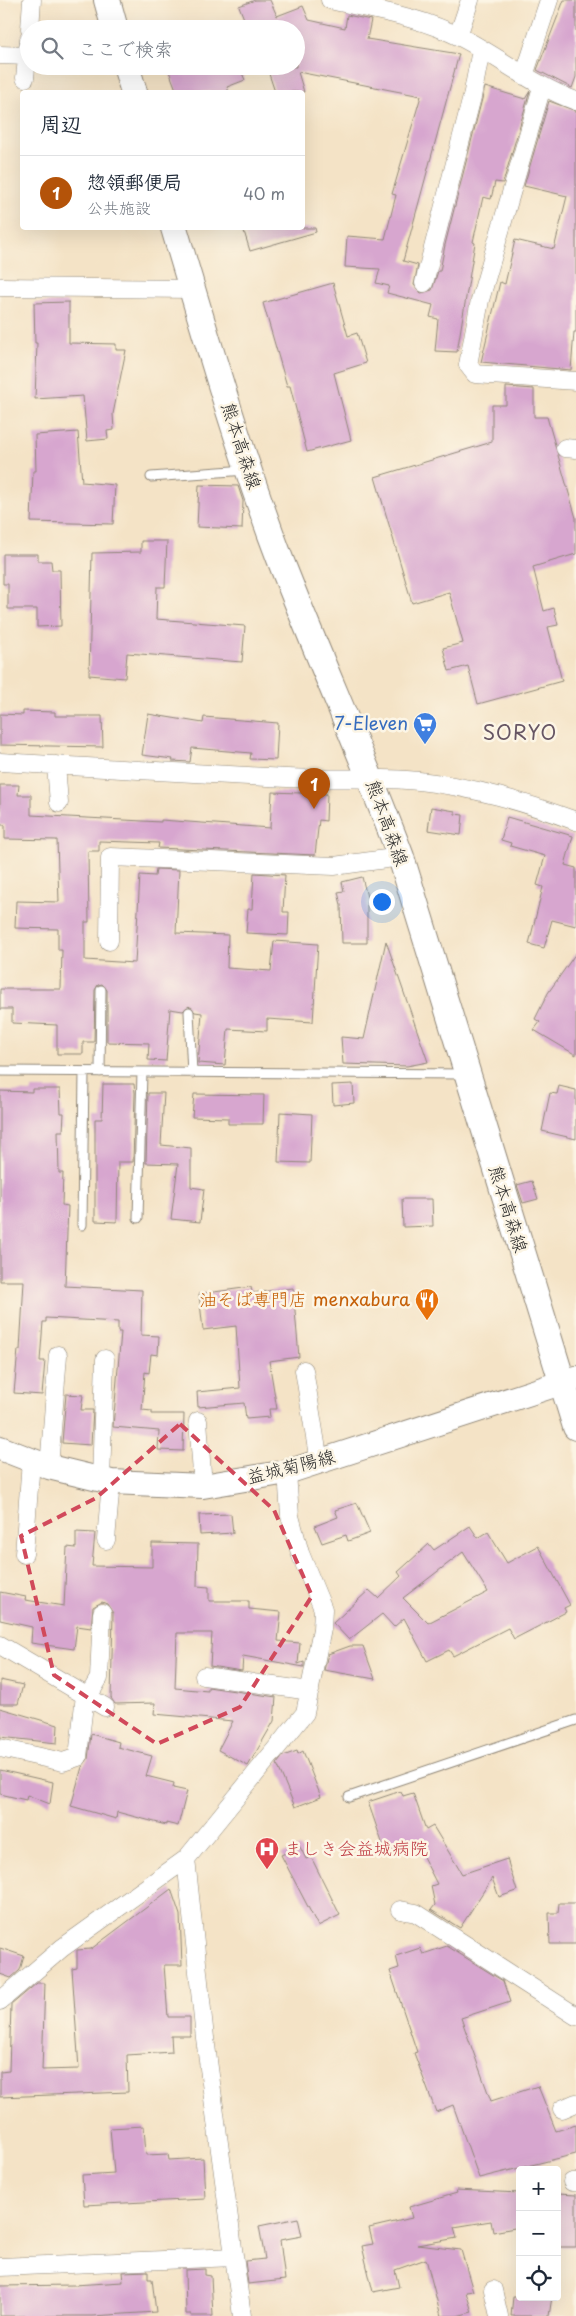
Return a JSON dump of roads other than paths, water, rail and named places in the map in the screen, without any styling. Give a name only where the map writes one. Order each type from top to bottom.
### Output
[{"type":"main road","points":[[107,0],[113,20]]},
{"type":"main road","points":[[129,75],[133,90]]},
{"type":"main road","name":"熊本高森線","points":[[175,230],[248,470],[280,560],[372,778],[401,857],[466,1074],[569,1380],[576,1427]]},
{"type":"main road","name":"益城菊陽線","points":[[0,1448],[40,1464],[106,1481],[203,1486],[287,1472],[569,1380]]},
{"type":"street","points":[[31,20],[32,0]]},
{"type":"street","points":[[330,0],[414,18],[458,36],[542,87],[576,101]]},
{"type":"street","points":[[458,36],[470,0]]},
{"type":"street","points":[[524,76],[550,0]]},
{"type":"street","points":[[0,55],[20,50]]},
{"type":"street","points":[[424,283],[472,97],[481,50]]},
{"type":"street","points":[[542,87],[480,300],[468,365],[475,374],[576,381]]},
{"type":"street","points":[[0,287],[192,289]]},
{"type":"street","points":[[0,762],[292,778],[372,778],[419,781],[486,791],[521,800],[576,820]]},
{"type":"street","points":[[56,765],[59,803]]},
{"type":"street","points":[[109,941],[110,858],[334,866],[401,857]]},
{"type":"street","points":[[24,1554],[58,1355]]},
{"type":"street","points":[[106,1359],[106,1540]]},
{"type":"street","points":[[304,1370],[319,1462]]},
{"type":"street","points":[[198,1421],[203,1486]]},
{"type":"street","points":[[0,2000],[62,1948],[186,1859],[305,1713],[322,1629],[323,1609],[300,1554],[290,1516],[287,1472]]},
{"type":"street","points":[[0,1748],[63,1762],[78,1757],[86,1696],[99,1678],[102,1613]]},
{"type":"street","points":[[0,1645],[105,1707]]},
{"type":"street","points":[[204,1676],[310,1691]]},
{"type":"street","points":[[186,1859],[205,2038],[242,2316]]},
{"type":"street","points":[[400,1910],[416,1913],[576,2016]]},
{"type":"street","points":[[0,2267],[234,2257]]},
{"type":"street","points":[[492,2290],[499,2316]]},
{"type":"lane","points":[[151,477],[248,470]]},
{"type":"lane","points":[[100,1072],[101,990]]},
{"type":"lane","points":[[189,1012],[192,1073]]},
{"type":"lane","points":[[0,1071],[466,1074]]},
{"type":"lane","points":[[82,1225],[84,1072]]},
{"type":"lane","points":[[138,1218],[142,1072]]},
{"type":"lane","points":[[350,1797],[576,1720]]},
{"type":"place","name":"7-Eleven","points":[[425,745]]},
{"type":"place","name":"惣領郵便局","points":[[314,809]]},
{"type":"place","name":"油そば専門店 menxabura","points":[[427,1321]]},
{"type":"place","name":"ましき会益城病院","points":[[267,1870]]},
{"type":"district","name":"SORYO","points":[[520,733]]}]
